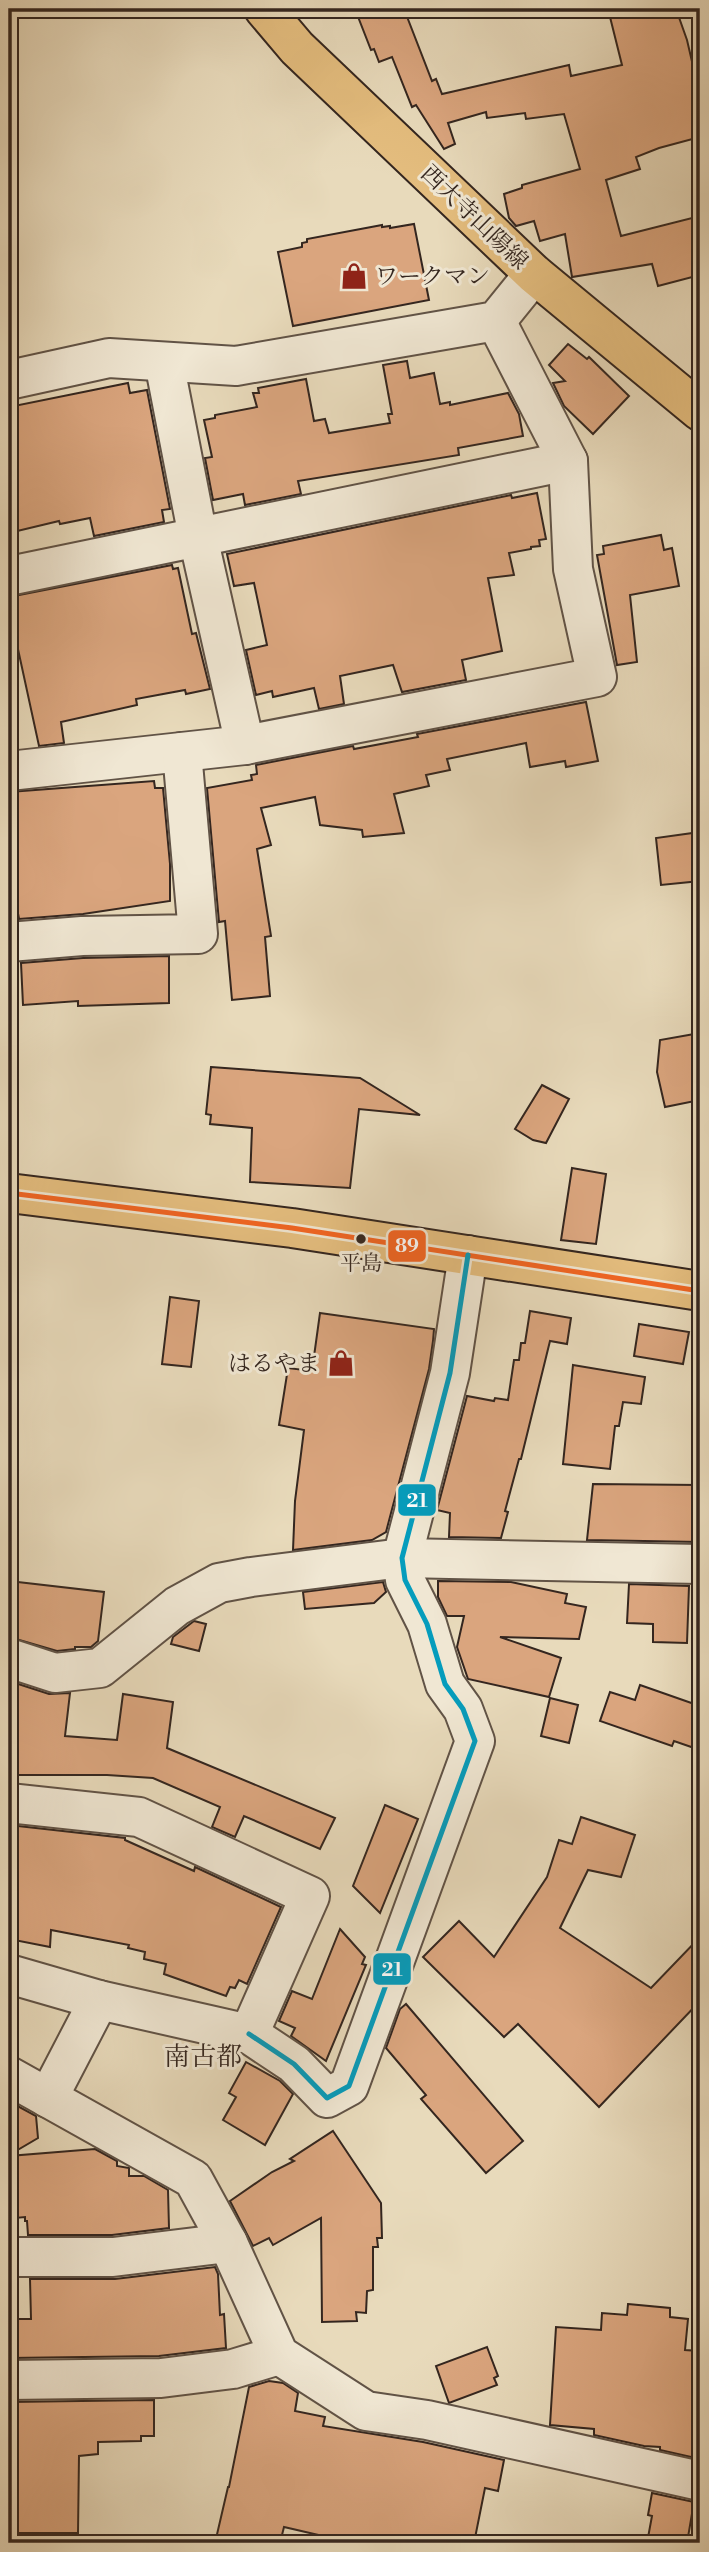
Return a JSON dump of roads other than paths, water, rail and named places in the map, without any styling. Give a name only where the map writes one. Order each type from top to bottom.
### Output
[{"type":"main road","name":"西大寺山陽線","points":[[264,9],[297,48],[534,274],[700,411]]},
{"type":"main road","points":[[9,1193],[292,1228],[700,1291]]},
{"type":"street","points":[[9,380],[110,358],[236,366],[496,321],[534,274]]},
{"type":"street","points":[[9,771],[246,745],[597,677],[573,569],[568,461],[496,321]]},
{"type":"street","points":[[164,362],[198,537],[246,745]]},
{"type":"street","points":[[9,576],[568,461]]},
{"type":"street","points":[[9,942],[82,936],[198,934],[182,752]]},
{"type":"street","points":[[9,1974],[99,2000],[249,2034],[294,2064],[327,2098],[349,2087],[475,1741],[463,1709],[445,1684],[427,1624],[405,1580],[402,1558],[450,1373],[468,1255]]},
{"type":"street","points":[[9,1658],[55,1673],[100,1668],[177,1606],[219,1583],[402,1558],[700,1564]]},
{"type":"street","points":[[9,1802],[139,1817],[310,1896],[249,2034]]},
{"type":"street","points":[[48,2098],[99,2000]]},
{"type":"street","points":[[9,2076],[193,2179],[228,2242],[279,2355],[366,2412],[427,2420],[700,2480]]},
{"type":"street","points":[[9,2257],[113,2257],[228,2242]]},
{"type":"street","points":[[9,2380],[161,2378],[233,2369],[279,2355]]},
{"type":"place","name":"ワークマン","points":[[354,276]]},
{"type":"place","name":"平島","points":[[361,1239]]},
{"type":"place","name":"はるやま","points":[[341,1363]]},
{"type":"district","name":"南古都","points":[[203,2056]]}]
